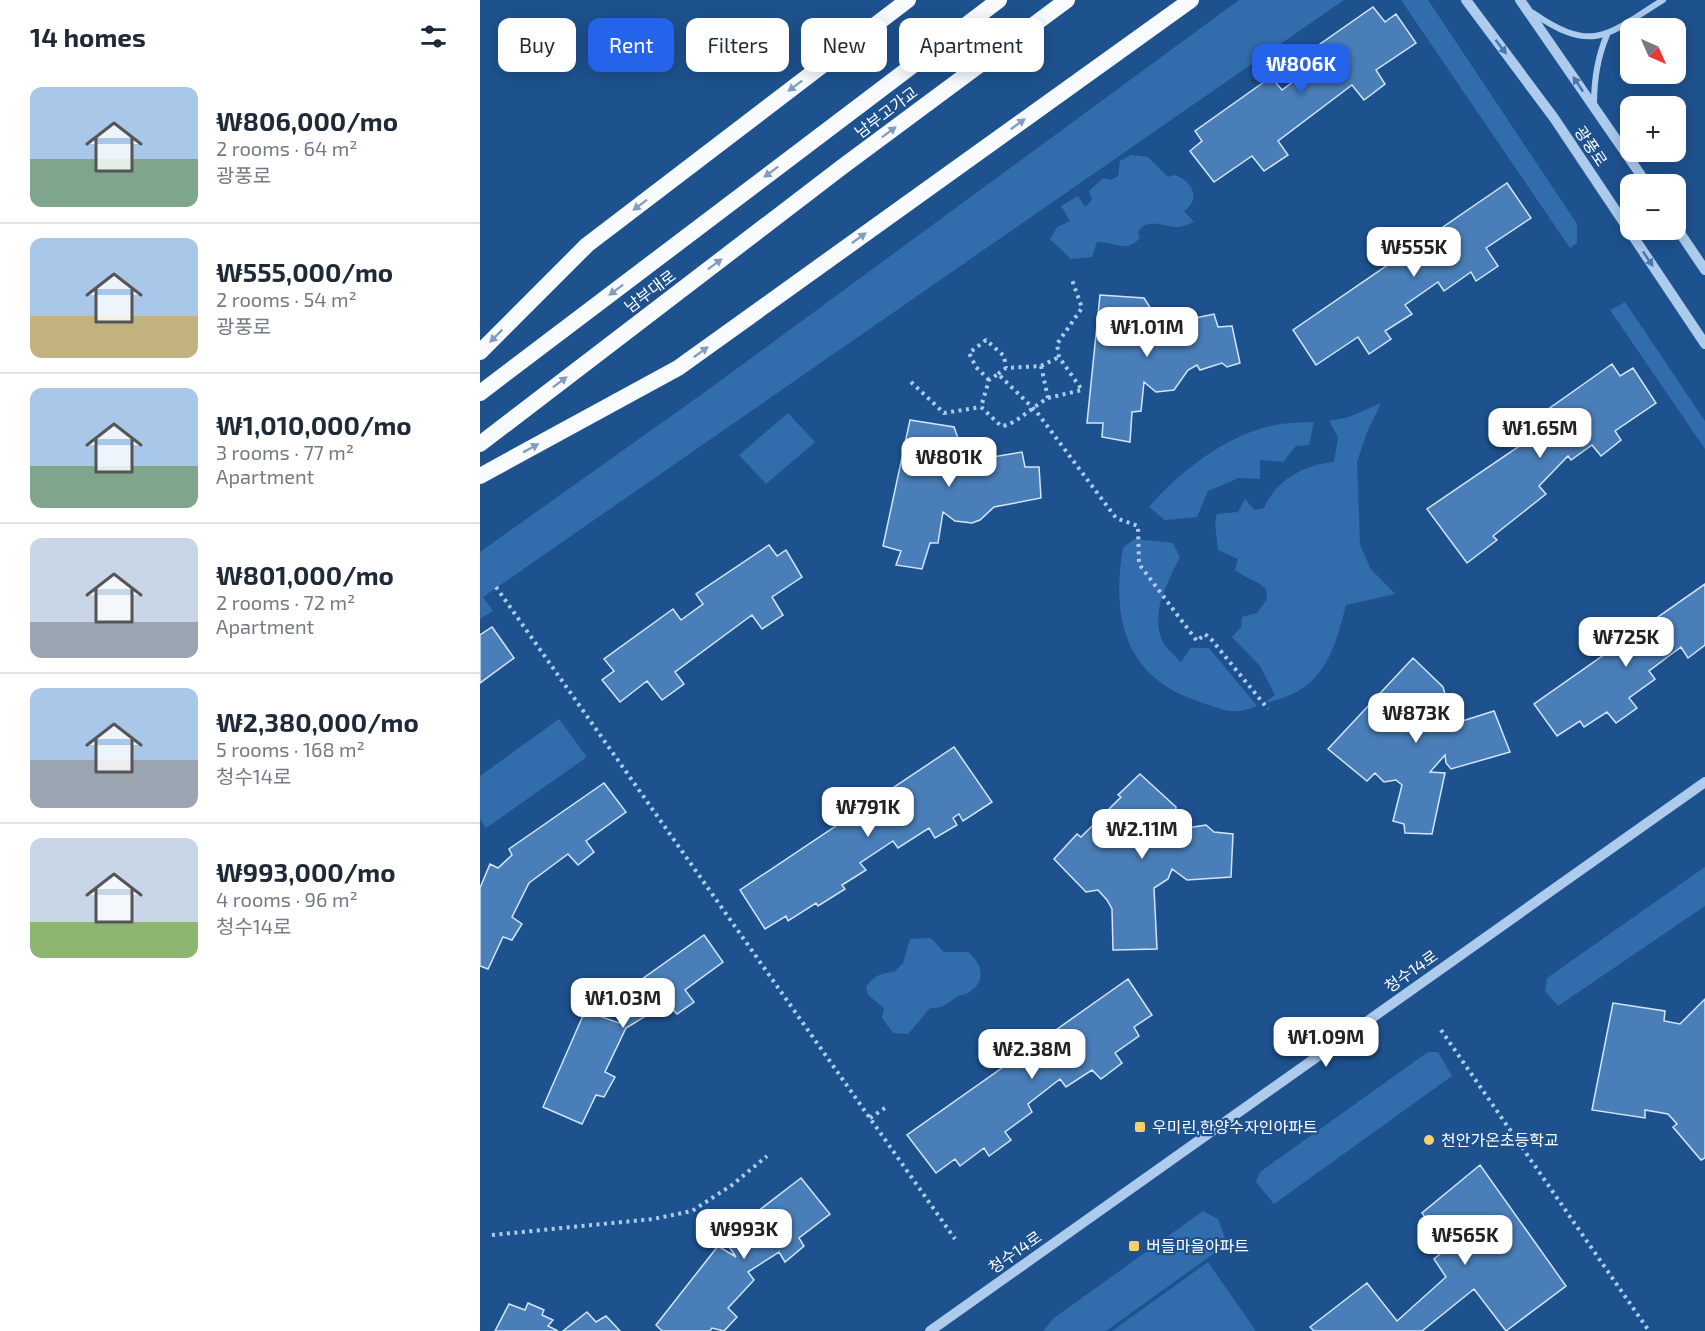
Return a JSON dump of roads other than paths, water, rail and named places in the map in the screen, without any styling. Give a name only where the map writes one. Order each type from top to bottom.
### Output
[{"type":"highway","points":[[480,352],[587,245],[908,0]]},
{"type":"highway","name":"남부고가교","points":[[818,136],[999,0]]},
{"type":"highway","name":"남부고가교","points":[[842,167],[1067,0]]},
{"type":"highway","points":[[480,476],[678,368],[1191,0]]},
{"type":"highway","name":"남부대로","points":[[480,393],[818,136]]},
{"type":"highway","name":"남부대로","points":[[480,444],[842,167]]},
{"type":"street","name":"광풍로","points":[[1466,0],[1554,118],[1705,344]]},
{"type":"street","points":[[1523,4],[1564,32],[1585,37],[1607,35],[1663,0]]},
{"type":"street","name":"광풍로","points":[[1523,4],[1640,174]]},
{"type":"street","points":[[1594,108],[1594,78],[1599,54],[1607,35]]},
{"type":"street","points":[[1685,240],[1705,270]]},
{"type":"street","name":"청수14로","points":[[930,1331],[1705,782]]},
{"type":"place","name":"우미린,한양수자인아파트","points":[[1140,1127]]},
{"type":"place","name":"천안가온초등학교","points":[[1429,1140]]},
{"type":"place","name":"버들마을아파트","points":[[1134,1246]]}]
